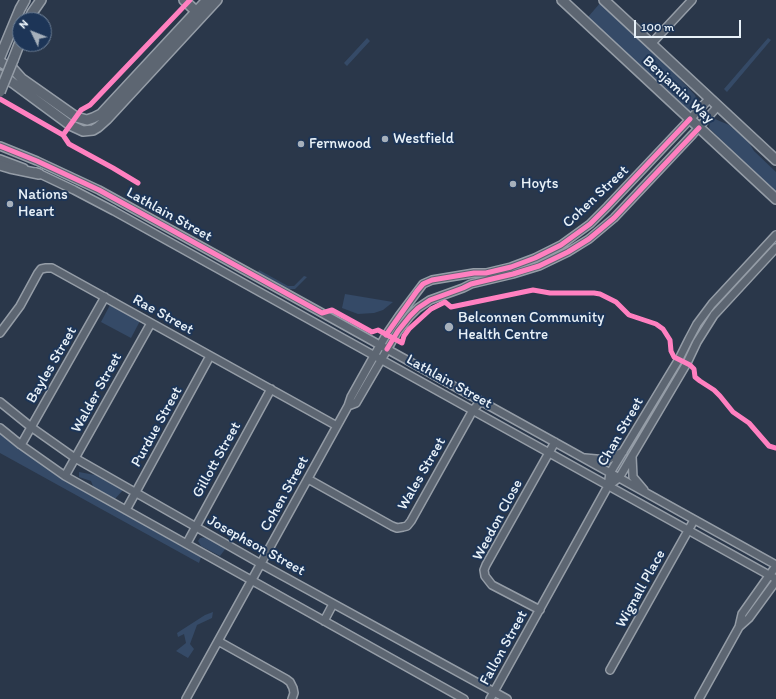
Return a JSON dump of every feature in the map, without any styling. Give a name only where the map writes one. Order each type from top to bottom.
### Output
[{"type":"main road","points":[[1,55],[25,0]]},
{"type":"main road","points":[[33,12],[42,0]]},
{"type":"main road","points":[[184,0],[202,7]]},
{"type":"main road","points":[[0,62],[13,69],[22,78],[76,117],[87,120],[101,114],[202,7],[217,0]]},
{"type":"main road","name":"Benjamin Way","points":[[562,0],[776,199]]},
{"type":"main road","name":"Benjamin Way","points":[[604,0],[776,160]]},
{"type":"main road","points":[[0,75],[70,125],[84,131],[92,130],[98,127],[106,119],[202,7]]},
{"type":"main road","points":[[0,92],[16,52]]},
{"type":"main road","points":[[0,165],[39,174]]},
{"type":"street","points":[[651,44],[692,0]]},
{"type":"street","name":"Cohen Street","points":[[186,699],[308,479],[380,345],[423,284],[432,280],[474,273],[486,273],[523,263],[561,245],[586,228],[710,98]]},
{"type":"street","name":"Cohen Street","points":[[348,406],[356,403],[398,331],[418,308],[430,300],[471,284],[539,266],[568,252],[589,239],[614,218],[718,106]]},
{"type":"street","name":"Lathlain Street","points":[[0,146],[37,161],[99,190],[776,566]]},
{"type":"street","name":"Lathlain Street","points":[[0,159],[39,174],[107,207],[776,580]]},
{"type":"street","name":"Chan Street","points":[[608,486],[610,473],[679,359],[697,324],[712,304],[776,235]]},
{"type":"street","name":"Chan Street","points":[[608,486],[619,478],[714,315],[776,248]]},
{"type":"street","name":"Rae Street","points":[[0,333],[20,306],[41,269],[52,268],[337,426]]},
{"type":"street","name":"Bayles Street","points":[[21,445],[105,297]]},
{"type":"street","name":"Walder Street","points":[[65,476],[151,323]]},
{"type":"street","name":"Purdue Street","points":[[126,510],[210,356]]},
{"type":"street","name":"Gillott Street","points":[[187,543],[271,389]]},
{"type":"street","name":"Wales Street","points":[[308,479],[392,526],[397,528],[407,526],[473,410],[481,401]]},
{"type":"street","name":"Josephson Street","points":[[0,402],[31,427],[75,458],[261,564],[507,699]]},
{"type":"street","name":"Josephson Street","points":[[0,428],[21,445],[65,476],[464,699]]},
{"type":"street","name":"Weedon Close","points":[[540,610],[492,585],[485,576],[484,570],[555,442]]},
{"type":"street","points":[[583,458],[607,460],[623,452]]},
{"type":"street","points":[[632,456],[633,477],[646,493]]},
{"type":"street","points":[[540,610],[608,486]]},
{"type":"street","name":"Wignall Place","points":[[610,670],[694,520]]},
{"type":"street","points":[[739,628],[742,614],[776,566]]},
{"type":"street","points":[[699,699],[739,628],[776,580]]},
{"type":"street","points":[[324,620],[333,604]]},
{"type":"street","name":"Fallon Street","points":[[490,699],[540,610]]},
{"type":"street","points":[[218,641],[290,682],[294,688],[292,699]]},
{"type":"shaded area","points":[[601,2],[649,47],[695,95],[699,107],[691,114],[588,17]]},
{"type":"shaded area","points":[[367,38],[370,41],[347,66],[344,63]]},
{"type":"shaded area","points":[[768,38],[771,40],[727,92],[724,89]]},
{"type":"shaded area","points":[[715,119],[729,125],[748,141],[754,151],[776,172],[776,192],[709,128],[710,122]]},
{"type":"shaded area","points":[[259,270],[288,286],[294,286],[304,276],[307,277],[295,289],[289,289],[258,272]]},
{"type":"shaded area","points":[[345,294],[393,302],[383,310],[374,313],[358,314],[342,308]]},
{"type":"shaded area","points":[[110,305],[140,321],[131,338],[101,322]]},
{"type":"shaded area","points":[[0,433],[62,479],[201,557],[199,563],[0,453]]},
{"type":"shaded area","points":[[79,472],[95,475],[123,490],[114,500],[93,486],[91,481],[79,477]]},
{"type":"shaded area","points":[[206,537],[226,548],[220,556],[201,546],[198,541],[200,538]]},
{"type":"shaded area","points":[[213,612],[212,618],[197,625],[190,644],[194,649],[188,658],[176,651],[186,643],[184,634],[178,637],[177,633],[205,615]]},
{"type":"cycle path","points":[[63,135],[81,110],[90,105],[190,0]]},
{"type":"cycle path","points":[[0,99],[63,135],[69,144],[138,183]]},
{"type":"cycle path","points":[[386,335],[423,284],[432,280],[474,273],[486,273],[511,267],[535,258],[561,245],[590,224],[690,119]]},
{"type":"cycle path","points":[[387,349],[398,331],[410,316],[418,308],[430,300],[471,284],[539,266],[568,252],[589,239],[614,218],[699,128]]},
{"type":"cycle path","points":[[0,146],[37,161],[99,190],[322,313],[332,310],[372,332],[378,330],[402,343],[404,336],[409,329],[431,309],[445,302],[451,307],[533,290],[550,293],[600,294],[616,302],[629,315],[656,324],[663,329],[670,340],[671,351],[674,357],[690,365],[694,369],[695,377],[714,390],[733,412],[749,423],[769,446],[776,448]]},
{"type":"place","name":"Westfield","points":[[385,139]]},
{"type":"place","name":"Fernwood","points":[[301,144]]},
{"type":"place","name":"Hoyts","points":[[513,184]]},
{"type":"place","name":"Nations Heart","points":[[10,204]]},
{"type":"place","name":"Belconnen Community Health Centre","points":[[449,327]]}]
